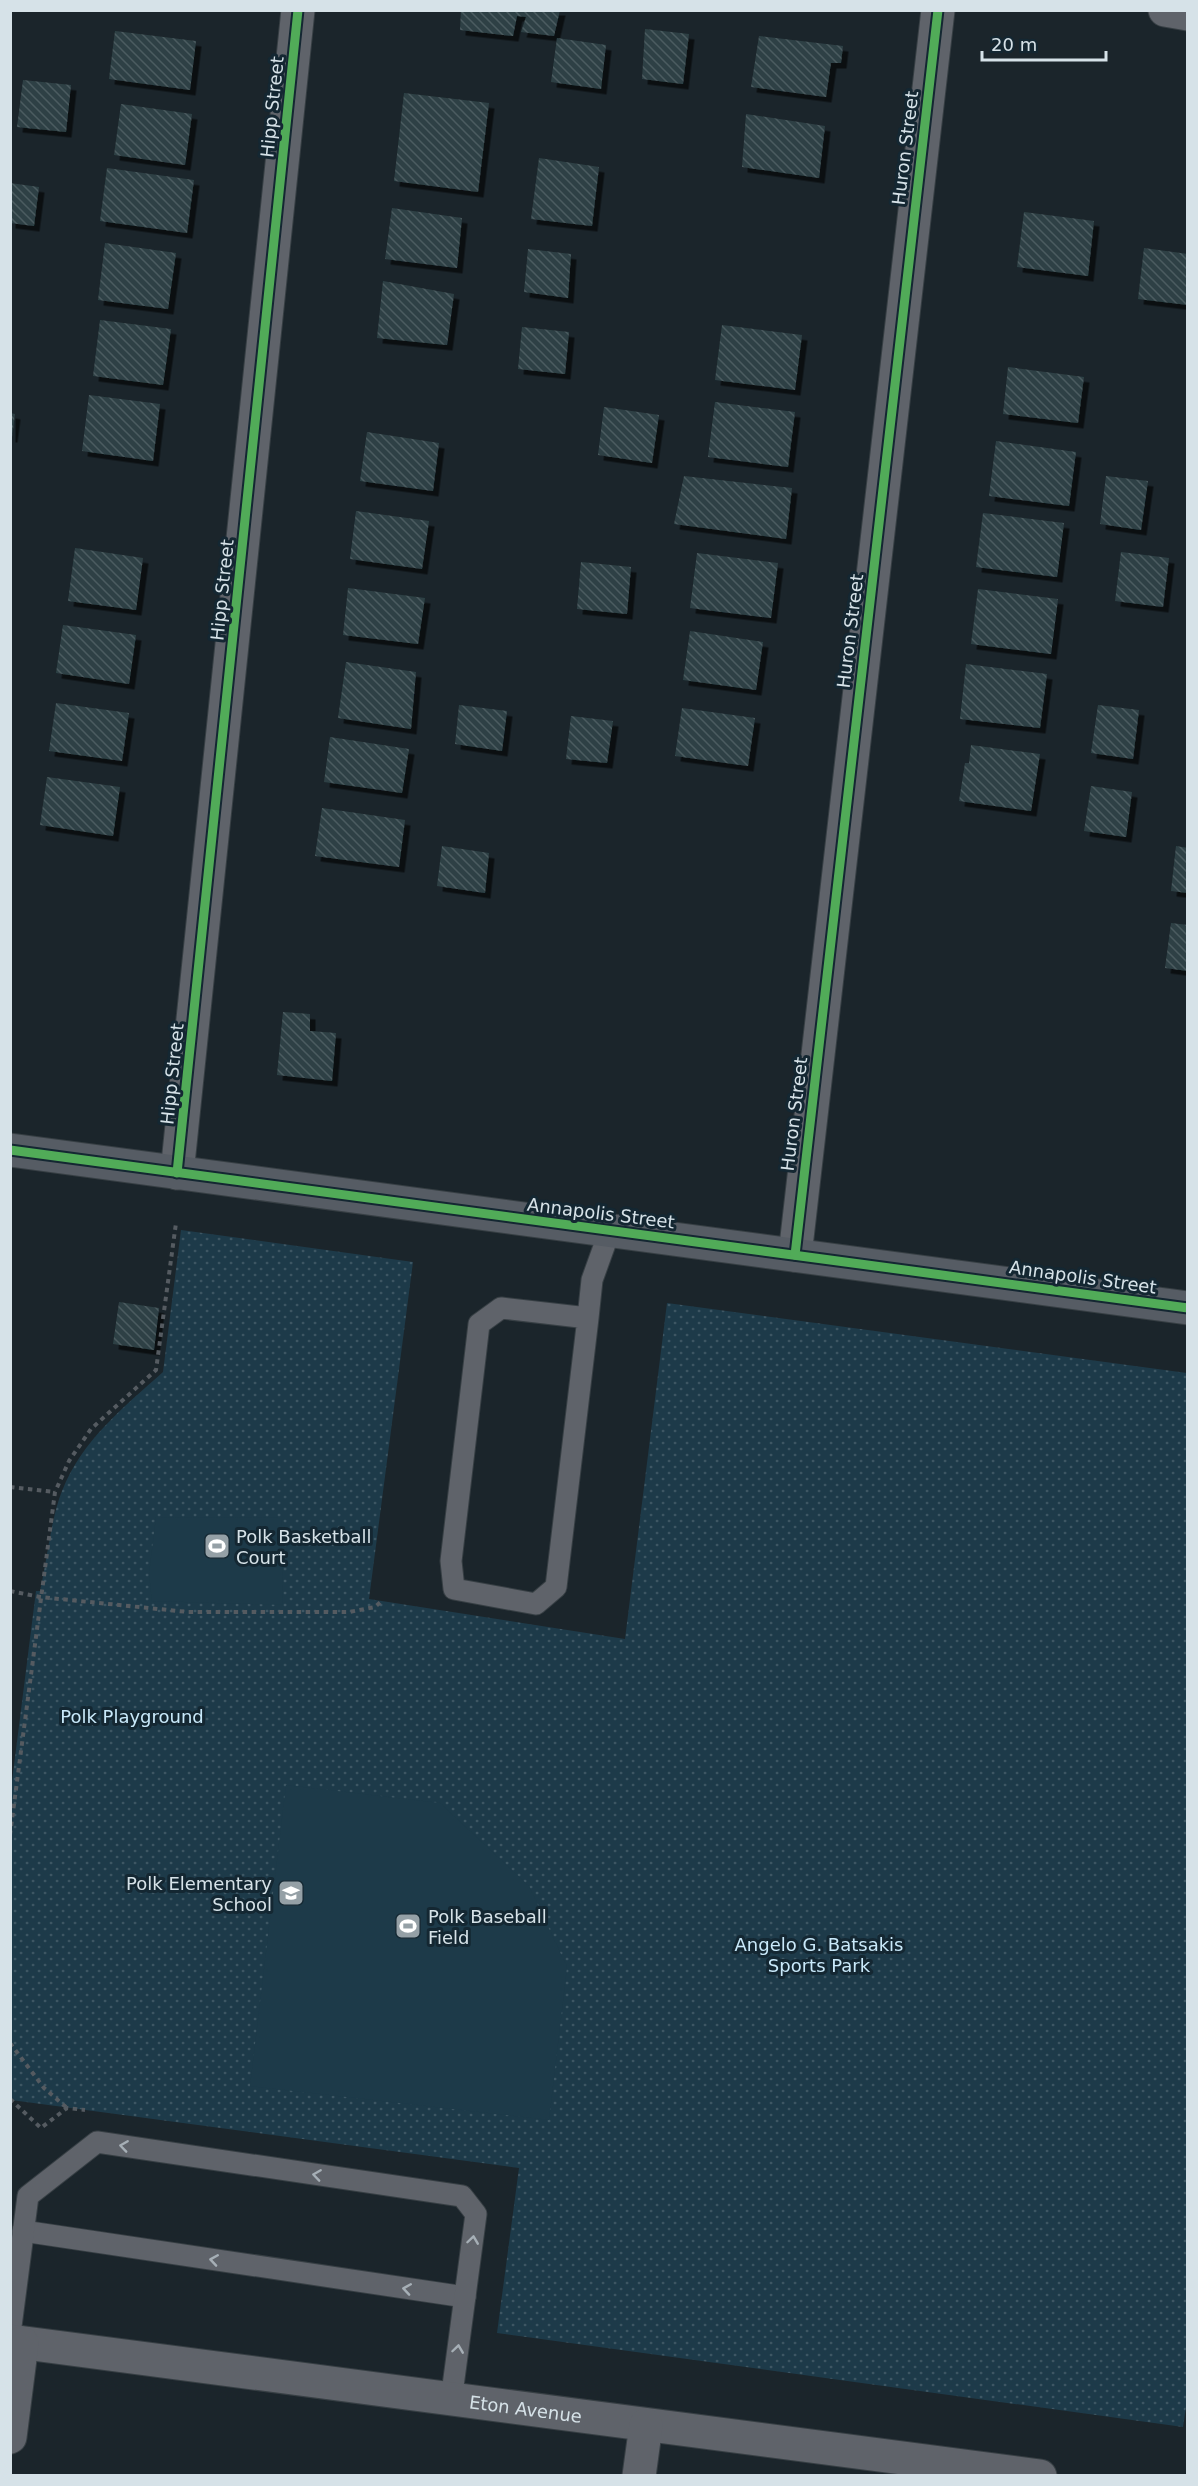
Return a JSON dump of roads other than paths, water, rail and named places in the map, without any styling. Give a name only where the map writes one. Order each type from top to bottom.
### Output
[{"type":"street","name":"Hipp Street","points":[[177,1173],[298,10]]},
{"type":"street","name":"Huron Street","points":[[795,1255],[938,10]]},
{"type":"street","points":[[1165,10],[1188,14]]},
{"type":"street","name":"Annapolis Street","points":[[10,1150],[1188,1308]]},
{"type":"street","points":[[10,2437],[14,2340]]},
{"type":"street","name":"Eton Avenue","points":[[14,2340],[451,2401],[1040,2475]]},
{"type":"street","points":[[639,2475],[646,2425]]},
{"type":"lane","points":[[588,1318],[501,1308],[479,1324],[451,1562],[454,1588],[536,1604],[556,1587],[588,1318],[592,1280],[610,1230]]},
{"type":"lane","points":[[14,2340],[28,2196],[97,2142],[462,2196],[476,2214],[451,2401]]},
{"type":"lane","points":[[23,2231],[465,2298]]},
{"type":"place","name":"Polk Basketball Court","points":[[217,1546]]},
{"type":"place","name":"Polk Elementary School","points":[[291,1893]]},
{"type":"place","name":"Polk Baseball Field","points":[[408,1926]]},
{"type":"park label","name":"Polk Playground","points":[[132,1716]]},
{"type":"park label","name":"Angelo G. Batsakis Sports Park","points":[[819,1954]]}]
